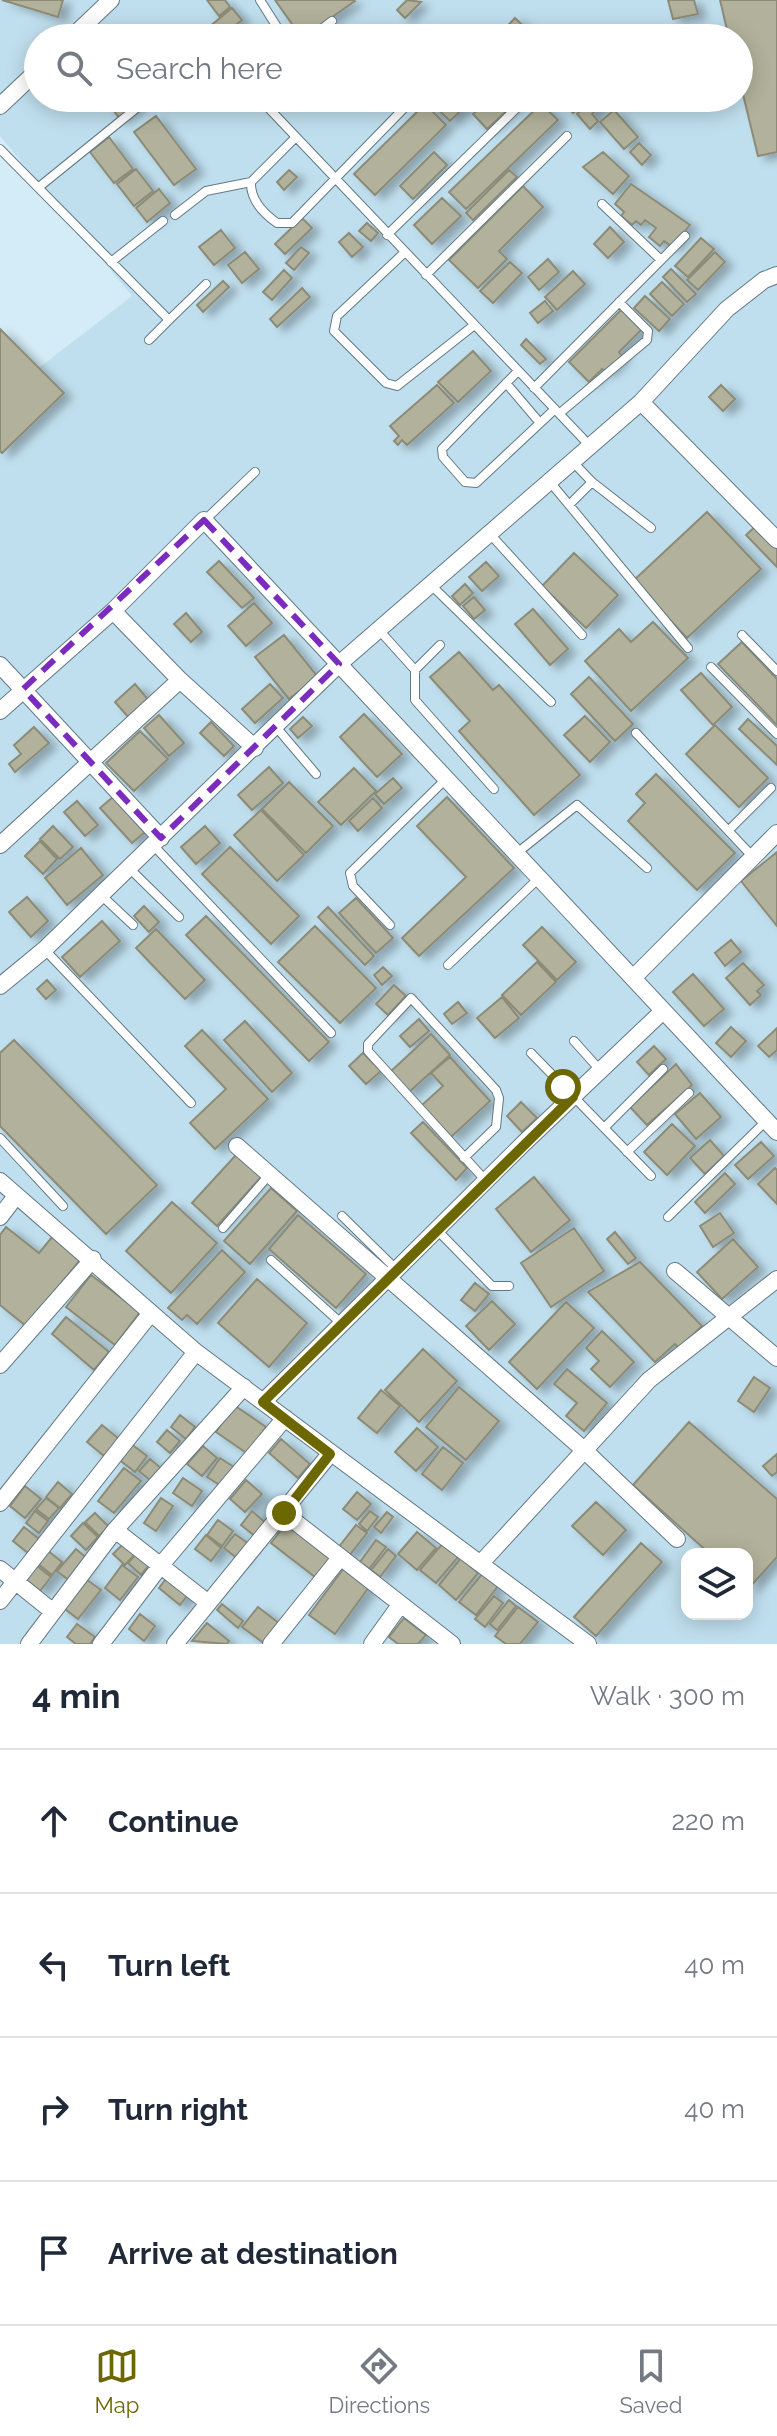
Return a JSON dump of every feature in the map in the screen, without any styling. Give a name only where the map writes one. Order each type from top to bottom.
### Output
[{"type":"street","points":[[86,24],[111,0]]},
{"type":"street","points":[[0,106],[24,83]]},
{"type":"street","points":[[0,986],[45,949],[339,664],[641,402],[727,309],[764,280],[777,275]]},
{"type":"street","points":[[641,402],[777,540]]},
{"type":"street","points":[[0,711],[113,611],[204,520],[772,1126]]},
{"type":"street","points":[[113,611],[180,680],[255,748]]},
{"type":"street","points":[[0,665],[157,841]]},
{"type":"street","points":[[0,845],[91,765],[180,680]]},
{"type":"street","points":[[634,977],[777,833]]},
{"type":"street","points":[[263,1402],[663,1011]]},
{"type":"street","points":[[237,1146],[392,1274],[677,1539]]},
{"type":"street","points":[[0,1181],[196,1352],[588,1644]]},
{"type":"street","points":[[0,1217],[16,1196]]},
{"type":"street","points":[[0,1365],[93,1259]]},
{"type":"street","points":[[675,1271],[777,1358]]},
{"type":"street","points":[[481,1563],[649,1380],[777,1279]]},
{"type":"street","points":[[0,1503],[151,1313]]},
{"type":"street","points":[[0,1601],[196,1352]]},
{"type":"street","points":[[29,1644],[115,1530],[244,1387]]},
{"type":"street","points":[[101,1644],[161,1565],[285,1418]]},
{"type":"street","points":[[175,1644],[330,1454]]},
{"type":"street","points":[[284,1513],[339,1559],[452,1644]]},
{"type":"street","points":[[115,1530],[207,1602]]},
{"type":"street","points":[[271,1644],[339,1559]]},
{"type":"street","points":[[0,1569],[52,1611]]},
{"type":"street","points":[[372,1644],[400,1605]]},
{"type":"lane","points":[[260,0],[275,24]]},
{"type":"lane","points":[[328,24],[332,21]]},
{"type":"lane","points":[[39,187],[132,112]]},
{"type":"lane","points":[[271,112],[590,446]]},
{"type":"lane","points":[[251,182],[250,192],[262,209],[277,223],[292,223],[401,112]]},
{"type":"lane","points":[[387,235],[513,112]]},
{"type":"lane","points":[[426,275],[567,136]]},
{"type":"lane","points":[[175,215],[206,191],[251,182],[294,139]]},
{"type":"lane","points":[[0,149],[169,320]]},
{"type":"lane","points":[[602,204],[661,260]]},
{"type":"lane","points":[[111,262],[163,221]]},
{"type":"lane","points":[[534,388],[685,236]]},
{"type":"lane","points":[[404,253],[337,316],[334,331],[386,383],[397,386],[473,326]]},
{"type":"lane","points":[[149,340],[206,284]]},
{"type":"lane","points":[[518,371],[442,449],[443,457],[471,484],[540,423],[647,340],[648,331],[619,302]]},
{"type":"lane","points":[[506,383],[540,423]]},
{"type":"lane","points":[[572,461],[592,482],[651,528]]},
{"type":"lane","points":[[204,520],[255,472]]},
{"type":"lane","points":[[549,481],[688,648]]},
{"type":"lane","points":[[569,505],[592,482]]},
{"type":"lane","points":[[490,534],[582,635]]},
{"type":"lane","points":[[431,585],[551,702]]},
{"type":"lane","points":[[379,629],[415,670],[415,700],[494,789]]},
{"type":"lane","points":[[742,635],[777,671]]},
{"type":"lane","points":[[415,670],[440,645]]},
{"type":"lane","points":[[711,667],[777,734]]},
{"type":"lane","points":[[276,727],[316,774]]},
{"type":"lane","points":[[636,733],[753,857]]},
{"type":"lane","points":[[390,925],[353,886],[350,873],[447,778]]},
{"type":"lane","points":[[729,830],[771,788]]},
{"type":"lane","points":[[517,853],[577,805],[647,868]]},
{"type":"lane","points":[[157,841],[331,1033]]},
{"type":"lane","points":[[129,868],[179,917]]},
{"type":"lane","points":[[448,965],[540,877]]},
{"type":"lane","points":[[101,895],[133,925]]},
{"type":"lane","points":[[45,949],[191,1103]]},
{"type":"lane","points":[[464,1158],[496,1127],[499,1098],[496,1090],[411,998],[368,1044],[368,1051],[464,1158],[486,1181]]},
{"type":"lane","points":[[574,1041],[601,1071]]},
{"type":"lane","points":[[531,1053],[651,1176]]},
{"type":"lane","points":[[604,1128],[663,1069]]},
{"type":"lane","points":[[627,1152],[689,1093]]},
{"type":"lane","points":[[668,1217],[772,1126]]},
{"type":"lane","points":[[0,1138],[63,1206]]},
{"type":"lane","points":[[223,1228],[269,1175]]},
{"type":"lane","points":[[342,1216],[392,1274]]},
{"type":"lane","points":[[437,1229],[492,1286],[509,1286]]},
{"type":"lane","points":[[271,1260],[342,1324]]},
{"type":"highlighted area","points":[[204,520],[339,664],[161,838],[23,689]]},
{"type":"shaded area","points":[[0,0],[777,0],[777,1644],[0,1644],[0,398],[132,296],[0,136]]},
{"type":"building","points":[[2,0],[63,0],[58,17]]},
{"type":"building","points":[[207,0],[225,0],[230,7],[219,16]]},
{"type":"building","points":[[275,0],[355,1],[322,24],[292,24]]},
{"type":"building","points":[[407,0],[421,2],[405,18],[397,10]]},
{"type":"building","points":[[668,0],[694,0],[698,14],[673,19]]},
{"type":"building","points":[[720,0],[777,0],[777,152],[758,156],[747,112],[753,112],[753,24],[726,24]]},
{"type":"building","points":[[232,8],[242,20],[237,24],[213,24]]},
{"type":"building","points":[[115,112],[129,112],[120,119]]},
{"type":"building","points":[[417,112],[433,112],[446,125],[375,195],[354,174]]},
{"type":"building","points":[[441,112],[459,112],[450,121]]},
{"type":"building","points":[[475,112],[506,112],[487,129],[473,114]]},
{"type":"building","points":[[533,112],[550,112],[558,120],[466,209],[449,192]]},
{"type":"building","points":[[594,112],[592,114],[598,121],[590,129],[577,114]]},
{"type":"building","points":[[616,112],[638,137],[624,149],[600,122]]},
{"type":"building","points":[[156,116],[196,169],[174,185],[134,132]]},
{"type":"building","points":[[109,137],[133,169],[114,183],[90,152]]},
{"type":"building","points":[[639,143],[651,155],[642,165],[630,152]]},
{"type":"building","points":[[434,152],[447,165],[413,199],[400,186]]},
{"type":"building","points":[[603,152],[629,176],[613,194],[583,167]]},
{"type":"building","points":[[136,169],[153,191],[134,206],[117,184]]},
{"type":"building","points":[[289,170],[297,177],[284,190],[277,182]]},
{"type":"building","points":[[509,170],[517,177],[473,220],[466,213]]},
{"type":"building","points":[[631,184],[690,225],[672,247],[664,241],[660,246],[649,237],[656,228],[645,220],[641,225],[636,221],[632,225],[621,216],[624,212],[615,204]]},
{"type":"building","points":[[523,186],[543,207],[499,251],[507,259],[478,288],[449,260]]},
{"type":"building","points":[[159,189],[170,203],[147,222],[136,208]]},
{"type":"building","points":[[442,198],[461,216],[432,244],[414,225]]},
{"type":"building","points":[[302,218],[312,228],[285,254],[275,244]]},
{"type":"building","points":[[367,223],[378,233],[371,241],[359,231]]},
{"type":"building","points":[[610,227],[624,242],[608,258],[594,244]]},
{"type":"building","points":[[221,230],[235,248],[214,265],[199,247]]},
{"type":"building","points":[[349,233],[363,247],[352,257],[339,242]]},
{"type":"building","points":[[701,238],[714,249],[688,277],[675,266]]},
{"type":"building","points":[[301,247],[309,253],[294,270],[286,263]]},
{"type":"building","points":[[245,252],[259,269],[242,283],[228,265]]},
{"type":"building","points":[[715,252],[725,262],[698,290],[687,280]]},
{"type":"building","points":[[548,259],[559,272],[539,290],[528,277]]},
{"type":"building","points":[[510,262],[522,273],[493,303],[480,291]]},
{"type":"building","points":[[671,269],[696,294],[687,302],[663,277]]},
{"type":"building","points":[[284,270],[292,278],[272,300],[263,292]]},
{"type":"building","points":[[573,271],[585,284],[557,310],[545,297]]},
{"type":"building","points":[[223,281],[229,287],[203,312],[197,305]]},
{"type":"building","points":[[662,282],[684,304],[672,316],[650,294]]},
{"type":"building","points":[[302,288],[310,297],[277,327],[270,319]]},
{"type":"building","points":[[645,296],[670,319],[659,331],[634,308]]},
{"type":"building","points":[[545,301],[553,311],[538,323],[530,313]]},
{"type":"building","points":[[623,308],[643,328],[619,352],[622,356],[607,372],[602,369],[589,382],[569,362]]},
{"type":"building","points":[[0,329],[64,393],[2,453],[0,451]]},
{"type":"building","points":[[526,339],[546,359],[540,364],[521,345]]},
{"type":"building","points":[[473,351],[491,371],[458,402],[438,382]]},
{"type":"building","points":[[437,385],[454,403],[407,445],[402,440],[398,445],[394,441],[399,436],[390,426]]},
{"type":"building","points":[[721,385],[735,399],[723,411],[709,397]]},
{"type":"building","points":[[707,512],[761,569],[687,638],[633,581]]},
{"type":"building","points":[[757,525],[777,546],[777,567],[746,535]]},
{"type":"building","points":[[574,553],[618,595],[586,628],[542,586]]},
{"type":"building","points":[[219,561],[254,598],[242,608],[207,572]]},
{"type":"building","points":[[486,562],[499,576],[482,591],[469,577]]},
{"type":"building","points":[[465,584],[473,593],[460,605],[452,596]]},
{"type":"building","points":[[474,597],[485,610],[474,619],[463,606]]},
{"type":"building","points":[[254,603],[272,623],[246,646],[228,626]]},
{"type":"building","points":[[533,609],[568,649],[550,665],[515,624]]},
{"type":"building","points":[[186,613],[202,632],[191,642],[174,624]]},
{"type":"building","points":[[653,622],[688,658],[631,711],[585,661],[619,629],[631,642]]},
{"type":"building","points":[[284,635],[318,677],[289,699],[255,657]]},
{"type":"building","points":[[742,642],[777,679],[777,725],[718,664]]},
{"type":"building","points":[[459,652],[493,690],[499,685],[580,775],[534,815],[459,731],[470,721],[430,677]]},
{"type":"building","points":[[701,673],[732,707],[713,725],[681,690]]},
{"type":"building","points":[[589,677],[633,724],[615,741],[571,694]]},
{"type":"building","points":[[135,684],[150,702],[130,719],[115,702]]},
{"type":"building","points":[[270,684],[283,698],[255,723],[242,709]]},
{"type":"building","points":[[364,714],[402,754],[377,777],[340,737]]},
{"type":"building","points":[[159,715],[184,743],[169,756],[144,728]]},
{"type":"building","points":[[585,716],[610,742],[590,762],[564,735]]},
{"type":"building","points":[[303,717],[312,726],[298,738],[290,729]]},
{"type":"building","points":[[748,719],[777,746],[777,765],[739,729]]},
{"type":"building","points":[[211,722],[234,746],[224,756],[200,733]]},
{"type":"building","points":[[715,725],[768,778],[739,807],[686,754]]},
{"type":"building","points":[[34,727],[49,743],[15,772],[9,764],[21,754],[14,745]]},
{"type":"building","points":[[140,731],[168,759],[134,791],[106,763]]},
{"type":"building","points":[[269,767],[283,783],[252,810],[238,795]]},
{"type":"building","points":[[354,768],[376,791],[341,825],[318,802]]},
{"type":"building","points":[[656,774],[735,853],[697,890],[628,821],[645,803],[636,794]]},
{"type":"building","points":[[393,778],[402,788],[384,804],[375,794]]},
{"type":"building","points":[[289,782],[333,826],[306,853],[262,809]]},
{"type":"building","points":[[113,797],[145,832],[132,843],[100,808]]},
{"type":"building","points":[[447,797],[514,868],[419,956],[402,938],[466,877],[417,826]]},
{"type":"building","points":[[373,798],[382,808],[358,831],[349,821]]},
{"type":"building","points":[[77,801],[98,825],[85,836],[64,812]]},
{"type":"building","points":[[261,810],[304,855],[277,881],[234,835]]},
{"type":"building","points":[[53,826],[73,847],[60,859],[40,839]]},
{"type":"building","points":[[205,826],[220,843],[196,864],[181,847]]},
{"type":"building","points":[[40,841],[57,859],[43,874],[25,856]]},
{"type":"building","points":[[230,847],[299,916],[271,944],[202,874]]},
{"type":"building","points":[[81,848],[103,875],[67,905],[45,878]]},
{"type":"building","points":[[777,852],[777,926],[741,881]]},
{"type":"building","points":[[27,897],[48,921],[31,937],[9,912]]},
{"type":"building","points":[[356,898],[393,938],[376,953],[339,913]]},
{"type":"building","points":[[144,906],[159,922],[149,932],[134,916]]},
{"type":"building","points":[[328,907],[374,956],[365,965],[318,917]]},
{"type":"building","points":[[206,916],[329,1042],[309,1061],[186,935]]},
{"type":"building","points":[[102,921],[120,941],[80,977],[62,957]]},
{"type":"building","points":[[315,926],[376,988],[340,1023],[278,962]]},
{"type":"building","points":[[542,927],[576,962],[557,980],[523,945]]},
{"type":"building","points":[[156,929],[205,980],[185,999],[136,948]]},
{"type":"building","points":[[731,940],[741,952],[725,966],[715,953]]},
{"type":"building","points":[[537,962],[556,982],[521,1015],[502,995]]},
{"type":"building","points":[[743,963],[764,985],[757,991],[761,995],[750,1005],[726,978]]},
{"type":"building","points":[[383,967],[392,976],[382,985],[374,975]]},
{"type":"building","points":[[693,974],[724,1009],[704,1026],[673,992]]},
{"type":"building","points":[[47,980],[56,990],[46,999],[37,989]]},
{"type":"building","points":[[394,985],[406,996],[388,1015],[376,1004]]},
{"type":"building","points":[[502,997],[519,1018],[495,1038],[477,1018]]},
{"type":"building","points":[[458,1002],[467,1013],[452,1024],[444,1014]]},
{"type":"building","points":[[419,1019],[429,1031],[410,1047],[400,1036]]},
{"type":"building","points":[[245,1021],[292,1073],[272,1092],[224,1040]]},
{"type":"building","points":[[731,1027],[746,1041],[731,1057],[716,1043]]},
{"type":"building","points":[[777,1028],[777,1050],[769,1057],[758,1046]]},
{"type":"building","points":[[202,1030],[268,1099],[215,1149],[190,1123],[226,1089],[185,1046]]},
{"type":"building","points":[[431,1034],[450,1055],[408,1093],[389,1073]]},
{"type":"building","points":[[14,1040],[157,1185],[106,1234],[0,1126],[0,1053]]},
{"type":"building","points":[[654,1046],[666,1059],[649,1075],[637,1062]]},
{"type":"building","points":[[363,1053],[381,1071],[366,1084],[349,1066]]},
{"type":"building","points":[[450,1057],[490,1101],[451,1137],[422,1105],[443,1086],[431,1073]]},
{"type":"building","points":[[676,1064],[692,1085],[647,1125],[630,1107]]},
{"type":"building","points":[[700,1093],[721,1117],[696,1139],[675,1114]]},
{"type":"building","points":[[521,1102],[537,1118],[522,1132],[507,1116]]},
{"type":"building","points":[[423,1122],[467,1168],[456,1180],[411,1133]]},
{"type":"building","points":[[672,1124],[695,1146],[667,1175],[644,1152]]},
{"type":"building","points":[[710,1140],[724,1156],[705,1174],[690,1158]]},
{"type":"building","points":[[761,1142],[774,1156],[748,1179],[735,1165]]},
{"type":"building","points":[[236,1155],[261,1177],[217,1226],[192,1203]]},
{"type":"building","points":[[775,1168],[777,1170],[777,1204],[758,1184]]},
{"type":"building","points":[[725,1173],[735,1184],[705,1213],[695,1202]]},
{"type":"building","points":[[534,1177],[570,1220],[531,1252],[496,1209]]},
{"type":"building","points":[[271,1188],[297,1211],[250,1264],[224,1241]]},
{"type":"building","points":[[172,1202],[217,1243],[171,1293],[126,1251]]},
{"type":"building","points":[[720,1213],[734,1233],[713,1247],[700,1226]]},
{"type":"building","points":[[298,1215],[366,1274],[336,1308],[269,1249]]},
{"type":"building","points":[[6,1227],[39,1253],[53,1236],[81,1259],[26,1326],[0,1305],[0,1235]]},
{"type":"building","points":[[574,1228],[604,1271],[551,1307],[521,1263]]},
{"type":"building","points":[[615,1232],[636,1258],[628,1264],[607,1239]]},
{"type":"building","points":[[733,1239],[758,1267],[722,1299],[697,1272]]},
{"type":"building","points":[[222,1250],[245,1272],[197,1324],[187,1315],[182,1320],[168,1308]]},
{"type":"building","points":[[640,1262],[702,1326],[679,1348],[675,1344],[655,1362],[588,1292]]},
{"type":"building","points":[[91,1275],[140,1312],[115,1345],[66,1307]]},
{"type":"building","points":[[257,1279],[307,1323],[269,1367],[218,1323]]},
{"type":"building","points":[[475,1283],[489,1294],[475,1311],[461,1300]]},
{"type":"building","points":[[492,1301],[515,1324],[489,1350],[466,1326]]},
{"type":"building","points":[[566,1302],[594,1328],[537,1389],[509,1362]]},
{"type":"building","points":[[66,1317],[109,1352],[94,1370],[52,1334]]},
{"type":"building","points":[[602,1331],[634,1362],[610,1387],[591,1369],[599,1361],[586,1348]]},
{"type":"building","points":[[423,1349],[457,1381],[419,1422],[385,1390]]},
{"type":"building","points":[[567,1369],[607,1403],[584,1431],[566,1416],[577,1403],[554,1384]]},
{"type":"building","points":[[754,1377],[770,1388],[754,1412],[738,1401]]},
{"type":"building","points":[[459,1387],[499,1421],[466,1460],[426,1427]]},
{"type":"building","points":[[381,1390],[400,1406],[377,1433],[358,1418]]},
{"type":"building","points":[[234,1405],[266,1427],[248,1454],[216,1432]]},
{"type":"building","points":[[180,1415],[195,1427],[186,1439],[171,1427]]},
{"type":"building","points":[[689,1422],[777,1499],[777,1557],[753,1584],[753,1548],[703,1548],[633,1485]]},
{"type":"building","points":[[102,1425],[119,1439],[104,1456],[87,1442]]},
{"type":"building","points":[[417,1428],[438,1447],[416,1471],[395,1452]]},
{"type":"building","points":[[167,1430],[180,1441],[170,1453],[157,1442]]},
{"type":"building","points":[[281,1439],[310,1464],[298,1478],[269,1453]]},
{"type":"building","points":[[130,1443],[147,1456],[135,1472],[117,1458]]},
{"type":"building","points":[[203,1446],[217,1458],[202,1476],[187,1464]]},
{"type":"building","points":[[443,1447],[463,1463],[442,1490],[422,1474]]},
{"type":"building","points":[[777,1454],[777,1472],[772,1476],[763,1466]]},
{"type":"building","points":[[220,1458],[234,1467],[221,1486],[207,1477]]},
{"type":"building","points":[[150,1459],[162,1469],[151,1481],[139,1471]]},
{"type":"building","points":[[124,1468],[141,1481],[114,1513],[98,1501]]},
{"type":"building","points":[[183,1478],[202,1491],[192,1506],[173,1493]]},
{"type":"building","points":[[246,1480],[262,1494],[245,1512],[230,1499]]},
{"type":"building","points":[[58,1482],[72,1494],[60,1508],[46,1497]]},
{"type":"building","points":[[25,1486],[41,1499],[25,1518],[10,1506]]},
{"type":"building","points":[[357,1492],[371,1504],[357,1520],[343,1509]]},
{"type":"building","points":[[46,1498],[59,1508],[49,1519],[36,1509]]},
{"type":"building","points":[[161,1498],[173,1506],[156,1531],[144,1523]]},
{"type":"building","points":[[596,1502],[626,1530],[603,1555],[572,1526]]},
{"type":"building","points":[[35,1511],[48,1521],[39,1533],[26,1523]]},
{"type":"building","points":[[252,1511],[267,1524],[256,1537],[241,1525]]},
{"type":"building","points":[[370,1511],[378,1517],[367,1531],[359,1524]]},
{"type":"building","points":[[387,1512],[393,1517],[381,1533],[374,1527]]},
{"type":"building","points":[[95,1513],[109,1527],[99,1536],[85,1522]]},
{"type":"building","points":[[218,1520],[233,1531],[222,1546],[207,1535]]},
{"type":"building","points":[[83,1523],[98,1537],[86,1550],[71,1536]]},
{"type":"building","points":[[286,1524],[330,1558],[315,1577],[271,1543]]},
{"type":"building","points":[[356,1525],[367,1533],[349,1556],[338,1548]]},
{"type":"building","points":[[24,1527],[39,1539],[28,1553],[13,1541]]},
{"type":"building","points":[[417,1532],[436,1548],[417,1570],[398,1554]]},
{"type":"building","points":[[235,1534],[249,1544],[238,1559],[224,1548]]},
{"type":"building","points":[[206,1535],[221,1548],[211,1561],[195,1549]]},
{"type":"building","points":[[376,1540],[386,1547],[369,1569],[360,1562]]},
{"type":"building","points":[[125,1542],[137,1552],[125,1565],[113,1554]]},
{"type":"building","points":[[443,1543],[459,1556],[436,1583],[420,1570]]},
{"type":"building","points":[[641,1543],[662,1562],[596,1636],[574,1617]]},
{"type":"building","points":[[76,1549],[89,1560],[71,1582],[57,1571]]},
{"type":"building","points":[[388,1549],[396,1556],[380,1577],[371,1570]]},
{"type":"building","points":[[47,1550],[62,1562],[52,1575],[37,1563]]},
{"type":"building","points":[[138,1552],[151,1563],[141,1575],[128,1563]]},
{"type":"building","points":[[461,1558],[478,1573],[456,1600],[439,1585]]},
{"type":"building","points":[[36,1565],[51,1577],[40,1591],[25,1579]]},
{"type":"building","points":[[122,1565],[138,1577],[120,1600],[105,1588]]},
{"type":"building","points":[[344,1568],[369,1587],[335,1634],[309,1615]]},
{"type":"building","points":[[482,1574],[498,1586],[476,1615],[459,1602]]},
{"type":"building","points":[[168,1576],[190,1592],[180,1605],[159,1588]]},
{"type":"building","points":[[83,1577],[101,1590],[78,1619],[61,1606]]},
{"type":"building","points":[[494,1596],[503,1603],[485,1627],[475,1619]]},
{"type":"building","points":[[509,1600],[516,1606],[497,1630],[490,1624]]},
{"type":"building","points":[[222,1604],[243,1621],[238,1628],[217,1610]]},
{"type":"building","points":[[258,1607],[280,1624],[265,1644],[242,1627]]},
{"type":"building","points":[[518,1607],[538,1622],[520,1644],[506,1644],[495,1636]]},
{"type":"building","points":[[140,1614],[155,1626],[144,1641],[129,1629]]},
{"type":"building","points":[[404,1618],[426,1635],[418,1644],[398,1644],[389,1637]]},
{"type":"building","points":[[207,1623],[229,1641],[227,1644],[192,1641]]},
{"type":"building","points":[[77,1624],[95,1637],[90,1644],[76,1644],[67,1637]]},
{"type":"route","points":[[284,1513],[330,1454],[263,1402],[573,1097],[563,1087]]}]
